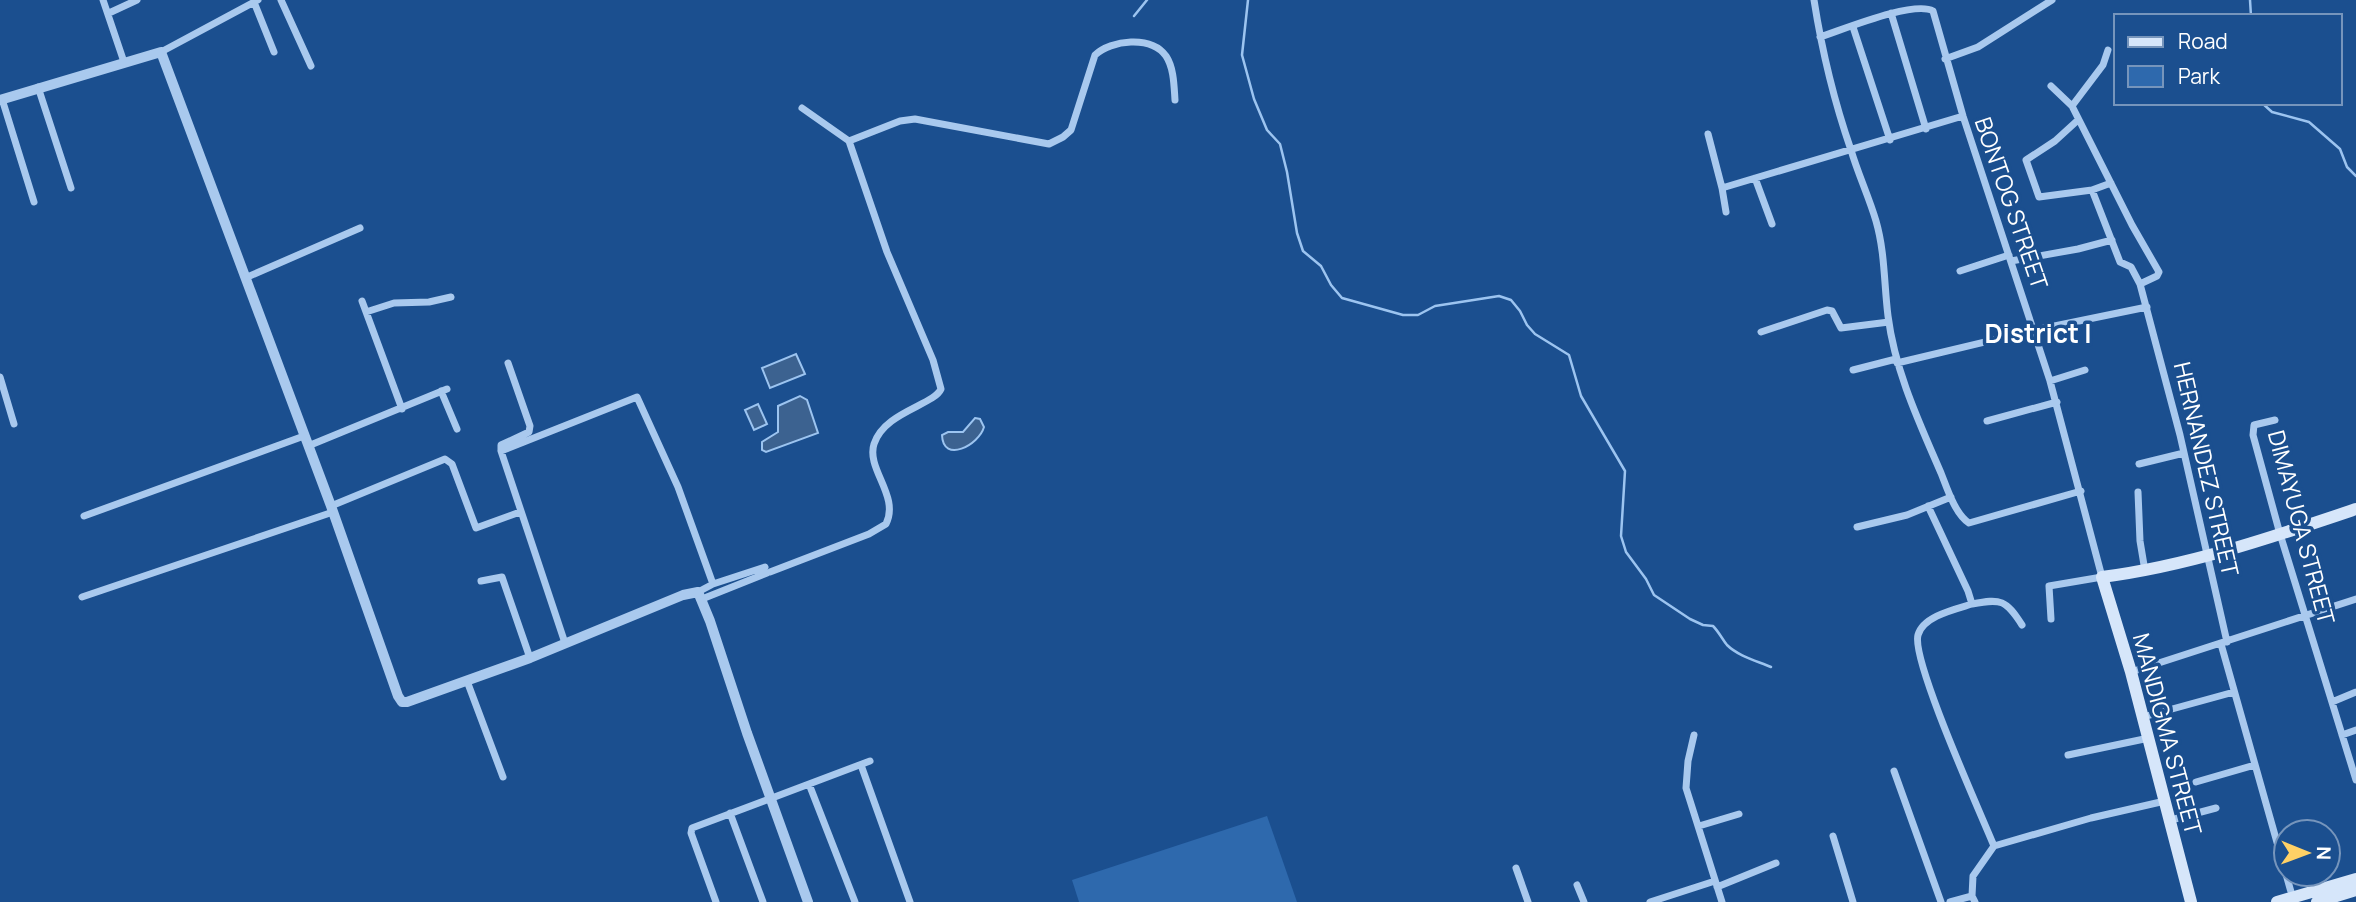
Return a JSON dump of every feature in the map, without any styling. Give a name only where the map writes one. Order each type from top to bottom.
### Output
[{"type":"main road","points":[[2102,577],[2146,571],[2280,534],[2356,509]]},
{"type":"main road","name":"MANDIGMA STREET","points":[[2102,577],[2131,672],[2191,902]]},
{"type":"main road","points":[[2285,901],[2356,879]]},
{"type":"main road","points":[[2317,902],[2356,890]]},
{"type":"street","points":[[103,0],[124,62]]},
{"type":"street","points":[[109,13],[137,0]]},
{"type":"street","points":[[281,0],[311,66]]},
{"type":"street","points":[[1814,0],[1819,37],[1850,150],[1876,222],[1885,267],[1889,322],[1897,361],[1913,407],[1951,497],[1964,520],[1969,523],[2081,491]]},
{"type":"street","points":[[1945,59],[1978,47],[2052,0]]},
{"type":"street","points":[[34,202],[1,99],[161,52],[256,1],[274,52]]},
{"type":"street","name":"BONTOG STREET","points":[[1891,13],[1925,7],[1933,11],[1963,116],[2057,402],[2102,577]]},
{"type":"street","points":[[1819,37],[1891,13],[1926,129]]},
{"type":"street","points":[[1853,27],[1890,140]]},
{"type":"street","points":[[849,141],[900,121],[915,119],[1049,144],[1071,130],[1095,55],[1103,47],[1130,42],[1153,45],[1166,56],[1173,74],[1175,100]]},
{"type":"street","points":[[2073,106],[2103,65],[2108,50]]},
{"type":"street","points":[[161,52],[402,702],[530,658],[683,595],[700,596],[768,569]]},
{"type":"street","points":[[2051,86],[2073,106],[2159,272],[2157,276],[2140,284],[2131,267],[2122,264],[2092,190]]},
{"type":"street","points":[[38,88],[71,188]]},
{"type":"street","points":[[700,596],[713,584],[782,565],[869,534],[887,524],[891,508],[873,455],[873,445],[888,424],[909,408],[936,396],[941,389],[933,360],[887,251],[849,141],[802,108]]},
{"type":"street","points":[[1722,188],[1963,116]]},
{"type":"street","points":[[2078,120],[2055,141],[2026,160],[2040,198],[2092,190],[2111,183]]},
{"type":"street","points":[[1708,134],[1726,212]]},
{"type":"street","points":[[1755,178],[1772,224]]},
{"type":"street","points":[[245,278],[360,228]]},
{"type":"street","points":[[1960,271],[2010,258],[2078,249],[2112,240]]},
{"type":"street","name":"HERNANDEZ STREET","points":[[2140,284],[2184,453],[2234,692],[2255,765],[2285,901]]},
{"type":"street","points":[[366,312],[394,303],[451,298]]},
{"type":"street","points":[[362,300],[401,409]]},
{"type":"street","points":[[1853,370],[2147,307]]},
{"type":"street","points":[[1761,332],[1827,310],[1832,312],[1841,328],[1889,322]]},
{"type":"street","points":[[508,363],[530,426],[529,432],[501,445],[500,451],[565,643]]},
{"type":"street","points":[[2050,381],[2085,370]]},
{"type":"street","points":[[0,377],[15,424]]},
{"type":"street","points":[[84,516],[401,409],[444,390],[457,429]]},
{"type":"street","points":[[500,451],[637,397],[678,488],[713,584]]},
{"type":"street","points":[[1987,421],[2057,402]]},
{"type":"street","name":"DIMAYUGA STREET","points":[[2275,420],[2255,425],[2252,431],[2280,534],[2356,777]]},
{"type":"street","points":[[2138,464],[2184,453]]},
{"type":"street","points":[[82,597],[332,509],[444,459],[452,464],[476,528],[520,512]]},
{"type":"street","points":[[2138,492],[2140,541],[2146,571]]},
{"type":"street","points":[[1857,527],[1888,520],[1951,497]]},
{"type":"street","points":[[1928,506],[1972,604]]},
{"type":"street","points":[[481,581],[502,577],[530,658]]},
{"type":"street","points":[[2051,619],[2049,586],[2102,577]]},
{"type":"street","points":[[700,596],[808,902]]},
{"type":"street","points":[[2131,672],[2356,599]]},
{"type":"street","points":[[1994,846],[1942,722],[1917,642],[1920,630],[1930,621],[1972,604],[1993,600],[2000,601],[2014,612],[2022,625]]},
{"type":"street","points":[[467,681],[503,777]]},
{"type":"street","points":[[2143,718],[2234,692]]},
{"type":"street","points":[[2332,702],[2356,692]]},
{"type":"street","points":[[2342,735],[2356,730]]},
{"type":"street","points":[[1694,735],[1686,788],[1722,902]]},
{"type":"street","points":[[2068,755],[2149,738]]},
{"type":"street","points":[[716,902],[691,832],[692,828],[870,761]]},
{"type":"street","points":[[861,765],[910,902]]},
{"type":"street","points":[[2196,782],[2255,765]]},
{"type":"street","points":[[1894,771],[1941,902]]},
{"type":"street","points":[[810,784],[855,902]]},
{"type":"street","points":[[1950,902],[1974,899],[1973,876],[1994,846],[2091,818],[2166,801]]},
{"type":"street","points":[[2171,821],[2216,808]]},
{"type":"street","points":[[730,813],[763,902]]},
{"type":"street","points":[[1699,826],[1739,814]]},
{"type":"street","points":[[1833,836],[1853,902]]},
{"type":"street","points":[[1650,902],[1716,884],[1776,863]]},
{"type":"street","points":[[1516,868],[1528,902]]},
{"type":"street","points":[[1577,885],[1584,902]]},
{"type":"green space","points":[[1267,816],[1297,902],[1079,902],[1072,880]]},
{"type":"shaded area","points":[[796,354],[805,374],[770,388],[762,368]]},
{"type":"shaded area","points":[[800,396],[807,400],[818,433],[766,452],[762,450],[762,442],[778,432],[778,406]]},
{"type":"shaded area","points":[[758,404],[767,424],[754,430],[745,410]]},
{"type":"shaded area","points":[[975,418],[980,419],[984,427],[981,434],[962,449],[948,449],[942,435],[948,432],[963,432]]},
{"type":"waterway","points":[[1134,16],[1147,0]]},
{"type":"waterway","points":[[1248,0],[1242,55],[1254,99],[1267,130],[1280,144],[1303,251],[1321,266],[1342,298],[1403,315],[1418,315],[1435,306],[1499,296],[1511,300],[1535,334],[1569,355],[1581,396],[1625,471],[1621,536],[1626,552],[1654,595],[1690,619],[1713,626],[1727,645],[1737,652],[1771,667]]},
{"type":"waterway","points":[[2250,0],[2251,14]]},
{"type":"waterway","points":[[2264,105],[2272,112],[2309,122],[2340,149],[2347,167],[2356,176]]},
{"type":"district","name":"District I","points":[[2038,333]]}]
